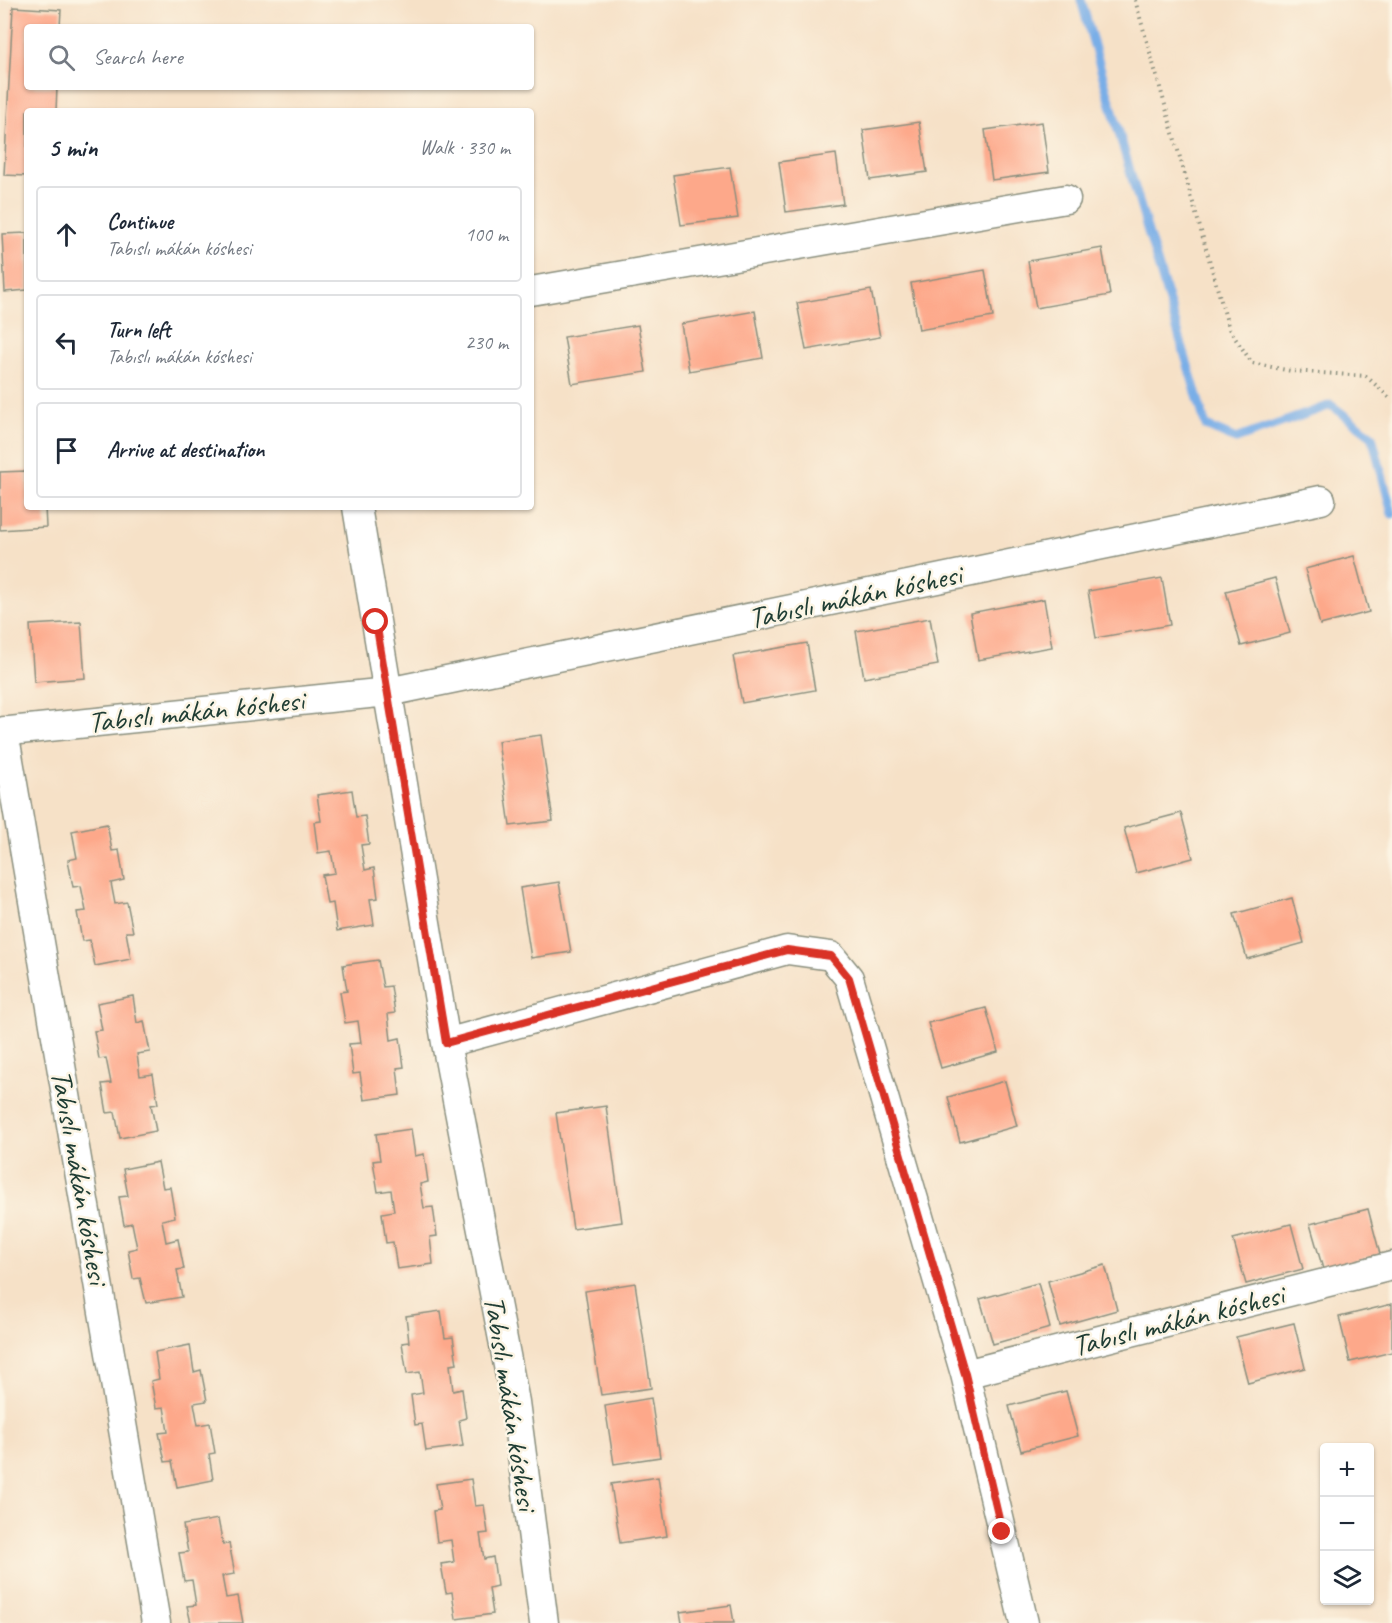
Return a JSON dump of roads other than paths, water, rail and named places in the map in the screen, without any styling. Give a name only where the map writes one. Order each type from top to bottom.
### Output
[{"type":"street","points":[[534,290],[1066,199]]},
{"type":"street","name":"Tabıslı mákán kóshesi","points":[[156,1623],[2,731],[388,692],[1321,500]]},
{"type":"street","name":"Tabıslı mákán kóshesi","points":[[358,510],[446,1043],[515,1402],[544,1623]]},
{"type":"street","points":[[446,1043],[787,950],[831,956],[849,978],[965,1374],[1024,1623]]},
{"type":"street","name":"Tabıslı mákán kóshesi","points":[[965,1374],[1392,1266]]},
{"type":"waterway","points":[[1081,0],[1206,426],[1236,439],[1331,405],[1372,436],[1392,514]]}]
